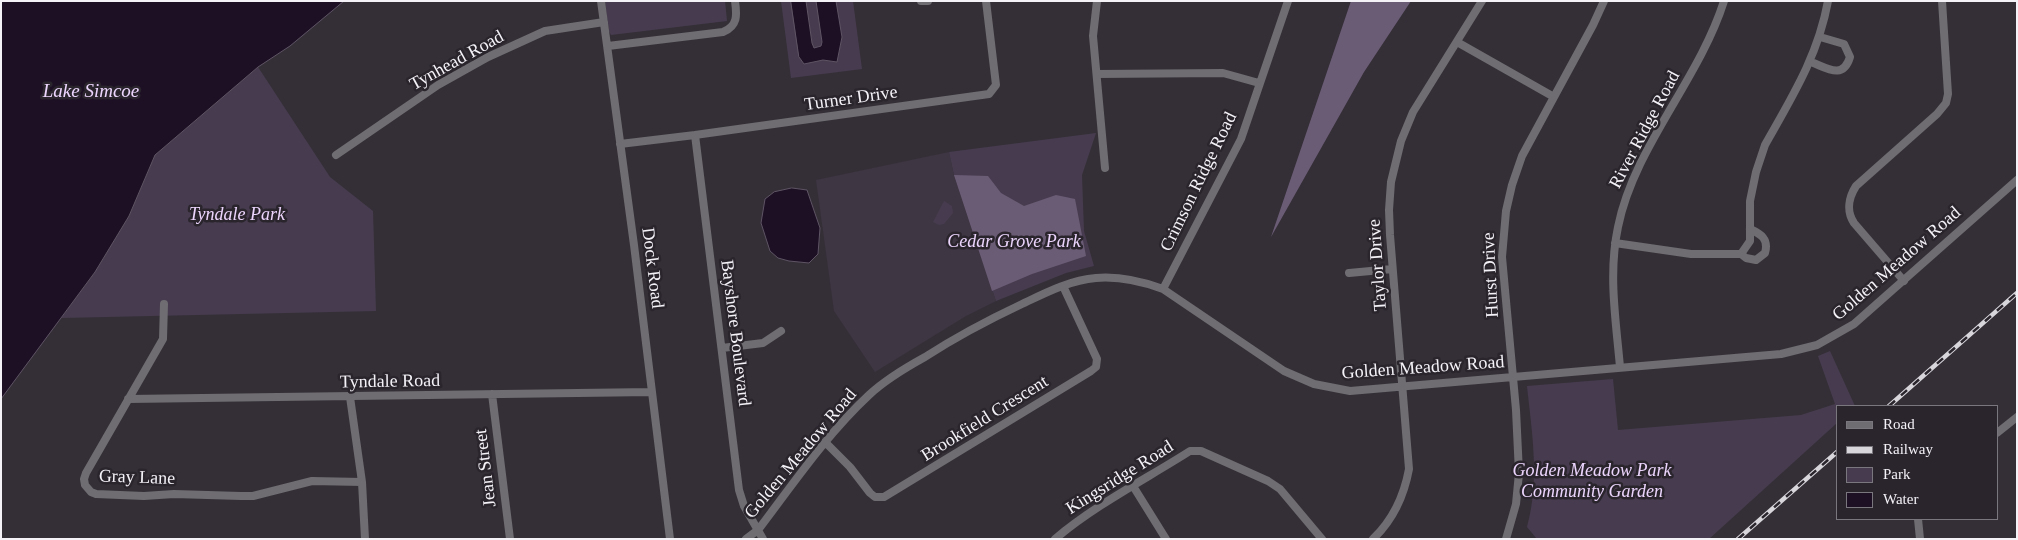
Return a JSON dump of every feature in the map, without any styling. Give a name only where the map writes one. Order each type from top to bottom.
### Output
[{"type":"street","name":"Dock Road","points":[[601,1],[670,539]]},
{"type":"street","points":[[608,46],[729,30],[737,17],[735,1]]},
{"type":"street","points":[[921,1],[928,1]]},
{"type":"street","name":"Turner Drive","points":[[620,144],[989,94],[996,85],[986,1]]},
{"type":"street","points":[[1097,1],[1093,26],[1105,168]]},
{"type":"street","name":"Crimson Ridge Road","points":[[1163,289],[1235,152],[1288,1]]},
{"type":"street","name":"Taylor Drive","points":[[1373,539],[1392,517],[1399,504],[1406,482],[1408,457],[1392,269],[1389,210],[1391,182],[1396,156],[1419,100],[1482,1]]},
{"type":"street","name":"Hurst Drive","points":[[1506,539],[1514,514],[1519,483],[1514,377],[1502,257],[1504,227],[1509,198],[1516,171],[1528,143],[1593,25],[1604,1]]},
{"type":"street","name":"River Ridge Road","points":[[1620,367],[1613,286],[1615,243],[1624,205],[1634,178],[1708,43],[1724,1]]},
{"type":"street","points":[[1741,254],[1750,241],[1750,201],[1760,159],[1765,145],[1811,62],[1820,37],[1828,1]]},
{"type":"street","points":[[1904,281],[1854,223],[1849,214],[1849,203],[1856,186],[1937,114],[1946,103],[1948,94],[1942,1]]},
{"type":"street","name":"Tynhead Road","points":[[336,155],[438,85],[488,57],[546,31],[604,22]]},
{"type":"street","points":[[1811,62],[1833,71],[1838,71],[1848,63],[1850,57],[1844,44],[1820,37]]},
{"type":"street","points":[[1457,42],[1554,97]]},
{"type":"street","points":[[1096,74],[1223,73],[1259,83]]},
{"type":"street","name":"Bayshore Boulevard","points":[[695,135],[739,490],[744,506],[763,539]]},
{"type":"street","name":"Golden Meadow Road","points":[[746,539],[758,530],[825,442],[869,395],[892,377],[971,329],[1063,286],[1096,278],[1115,278],[1138,281],[1163,289],[1274,366],[1304,381],[1350,391],[1782,354],[1806,349],[1843,332],[1904,281],[2017,180]]},
{"type":"street","points":[[1615,243],[1702,255],[1741,254],[1746,258],[1756,260],[1765,252],[1766,240],[1750,229]]},
{"type":"street","points":[[1349,273],[1392,269]]},
{"type":"street","name":"Brookfield Crescent","points":[[825,442],[850,467],[870,494],[874,497],[884,497],[1091,371],[1096,367],[1097,359],[1063,286]]},
{"type":"street","name":"Gray Lane","points":[[164,304],[163,339],[84,479],[87,488],[96,494],[252,496],[312,480],[362,482]]},
{"type":"street","points":[[722,348],[763,343],[781,331]]},
{"type":"street","name":"Tyndale Road","points":[[128,400],[652,392]]},
{"type":"street","name":"Jean Street","points":[[492,394],[510,539]]},
{"type":"street","points":[[350,397],[362,482],[366,539]]},
{"type":"street","points":[[1998,432],[2017,417]]},
{"type":"street","name":"Kingsridge Road","points":[[1055,539],[1069,527],[1133,486],[1190,452],[1201,451],[1268,481],[1280,489],[1322,539]]},
{"type":"street","points":[[1133,486],[1166,539]]},
{"type":"street","points":[[1918,520],[1920,539]]},
{"type":"shaded area","points":[[949,152],[954,175],[996,301],[966,316],[875,372],[834,311],[816,180]]},
{"type":"green space","points":[[605,1],[725,1],[727,21],[611,35]]},
{"type":"green space","points":[[781,1],[853,1],[862,69],[791,78]]},
{"type":"green space","points":[[1351,1],[1411,1],[1364,72],[1271,237]]},
{"type":"green space","name":"Tyndale Park","points":[[258,67],[330,177],[373,211],[376,311],[61,318],[95,272],[129,216],[155,155]]},
{"type":"green space","points":[[1096,133],[1082,175],[1084,231],[1094,266],[1066,273],[996,301],[954,175],[949,152]]},
{"type":"green space","name":"Cedar Grove Park","points":[[954,175],[988,176],[1001,193],[1024,206],[1056,195],[1075,199],[1086,256],[1032,274],[992,291]]},
{"type":"green space","points":[[944,201],[952,206],[953,213],[944,224],[939,225],[933,222]]},
{"type":"green space","name":"Golden Meadow Park Community Garden","points":[[1830,351],[1855,405],[1836,405],[1836,424],[1709,539],[1537,539],[1527,527],[1533,492],[1534,456],[1527,386],[1613,379],[1618,430],[1801,415],[1835,404],[1818,356]]},
{"type":"water","name":"Lake Simcoe","points":[[1,1],[344,1],[290,46],[258,67],[155,155],[129,216],[95,272],[1,399]]},
{"type":"water","points":[[791,1],[806,1],[814,48],[821,46],[822,42],[816,1],[836,1],[842,37],[837,62],[823,60],[804,64],[799,57]]},
{"type":"water","points":[[792,188],[807,190],[820,228],[818,254],[809,263],[778,258],[770,251],[761,223],[765,199],[774,192]]},
{"type":"railway","points":[[1890,405],[2017,293]]},
{"type":"railway","points":[[1738,539],[1836,453]]}]
